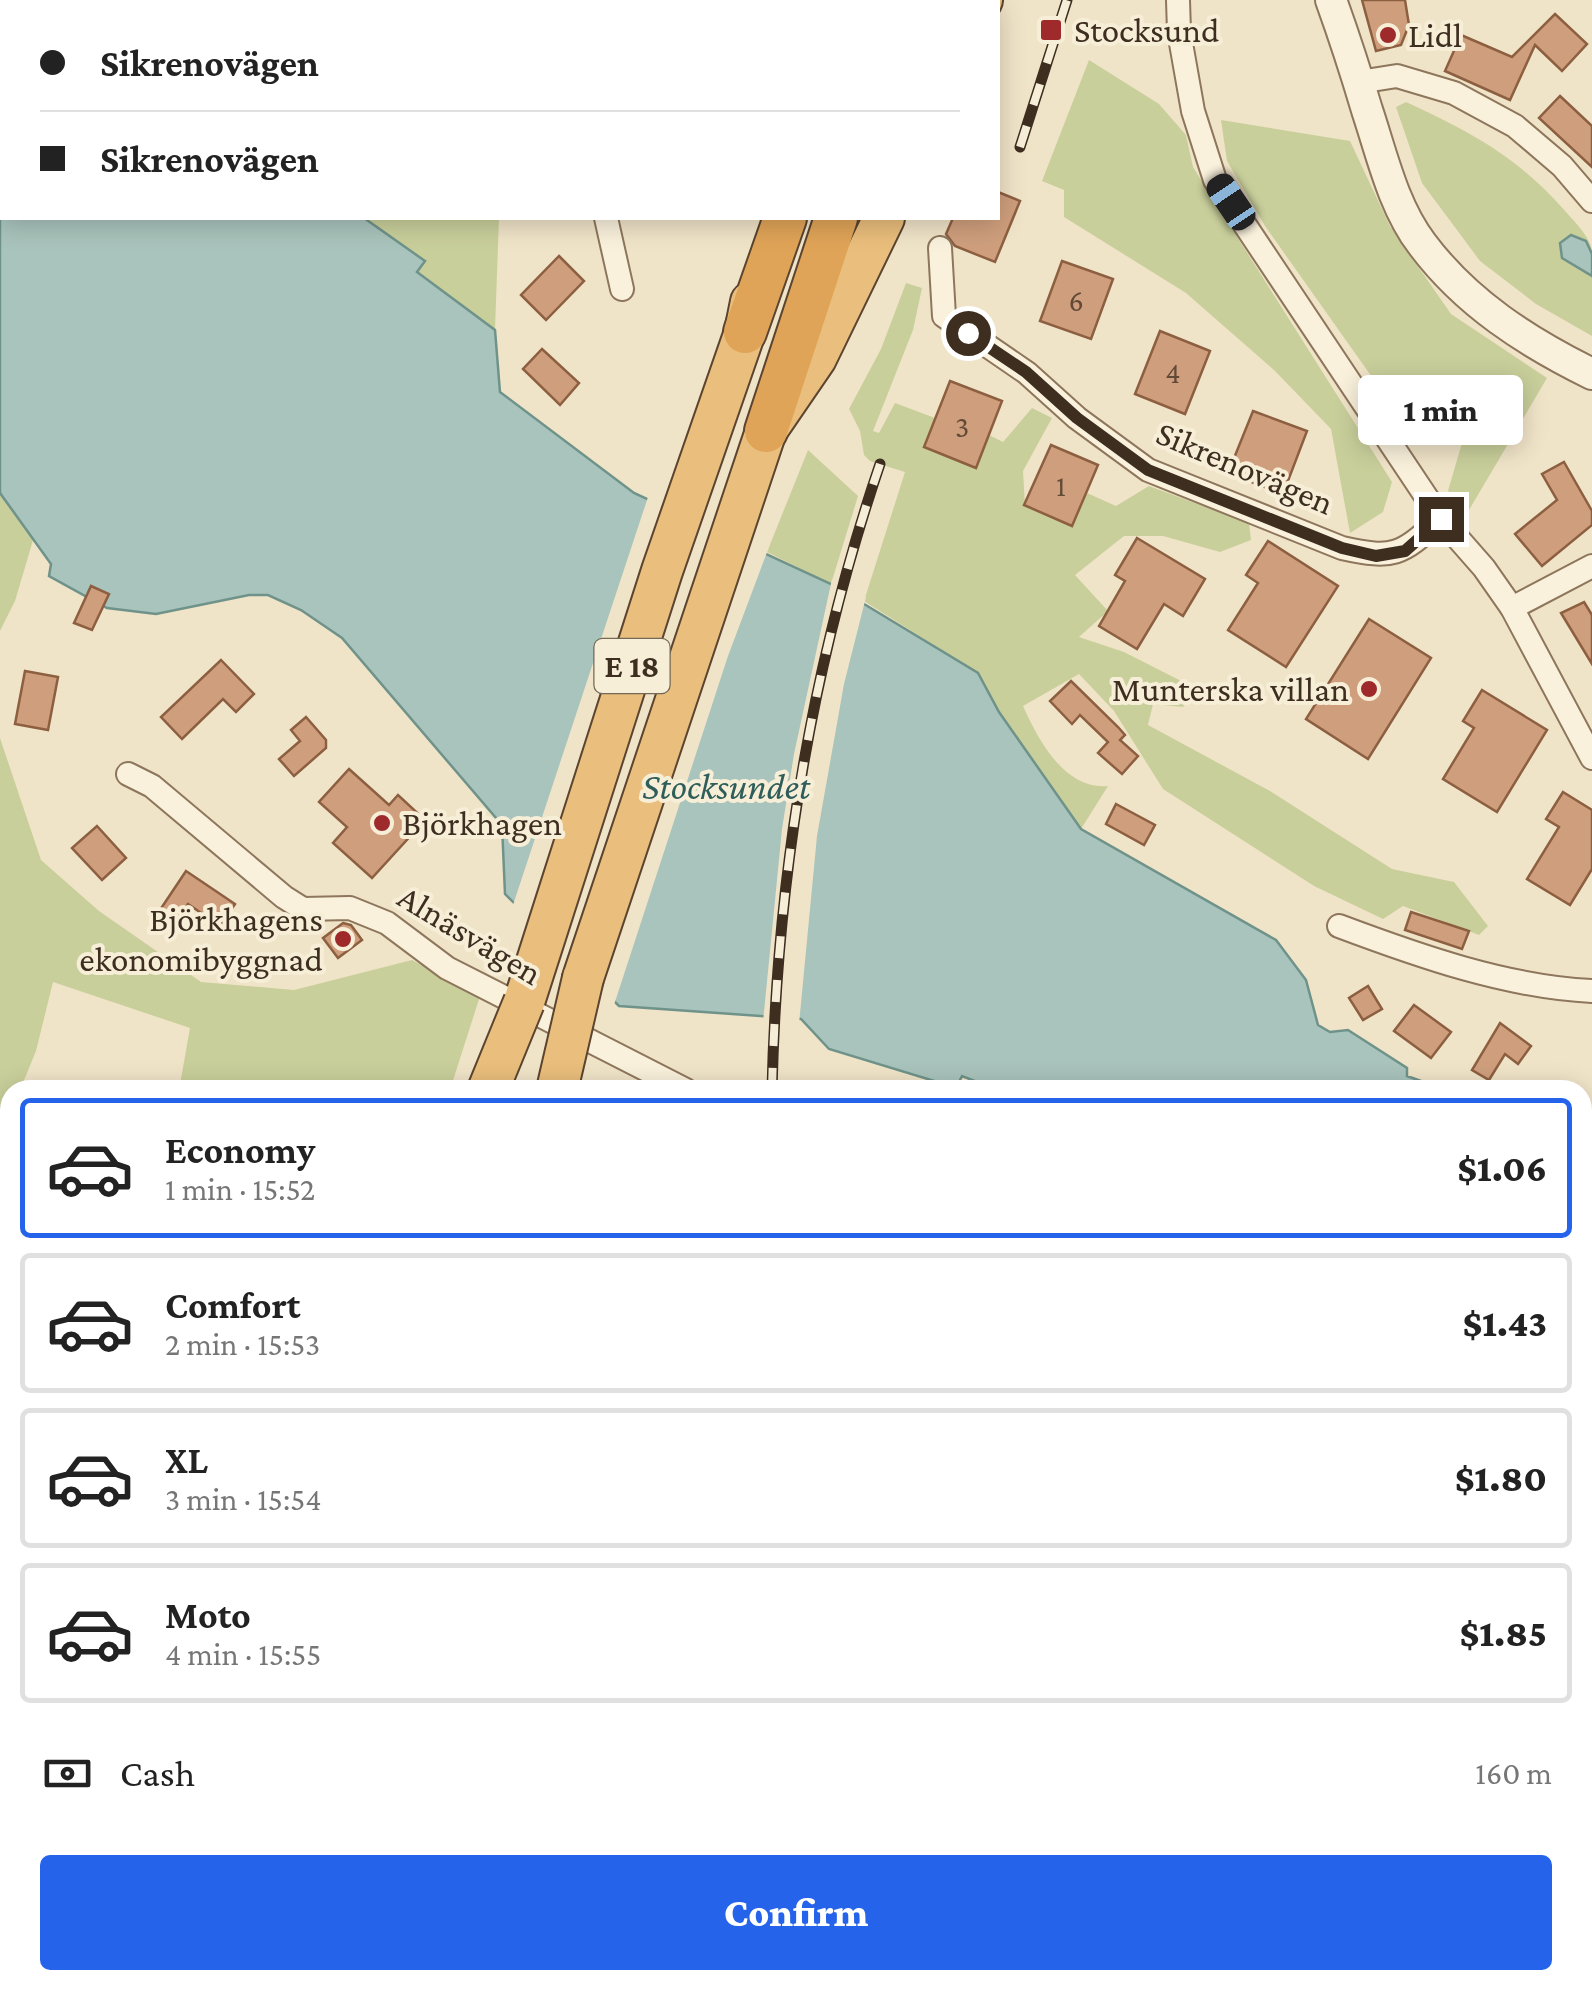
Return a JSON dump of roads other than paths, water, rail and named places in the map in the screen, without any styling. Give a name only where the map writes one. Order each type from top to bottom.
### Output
[{"type":"highway","points":[[745,332],[766,220]]},
{"type":"highway","name":"E 18","points":[[492,1080],[524,1002],[662,571],[784,220]]},
{"type":"highway","name":"E 18","points":[[560,1080],[591,952],[766,432],[804,354],[836,220]]},
{"type":"highway","points":[[804,354],[883,220]]},
{"type":"street","points":[[1178,0],[1179,32],[1193,111],[1216,180],[1441,519],[1484,568],[1512,608],[1592,758]]},
{"type":"street","points":[[1332,0],[1392,188],[1420,242],[1460,287],[1499,320],[1546,351],[1592,374]]},
{"type":"street","points":[[1359,82],[1397,76],[1454,94],[1515,126],[1562,166],[1592,201]]},
{"type":"street","points":[[606,220],[622,289]]},
{"type":"street","name":"Sikrenovägen","points":[[940,248],[944,316],[1026,372],[1077,418],[1148,470],[1342,548],[1376,556],[1405,551],[1441,519]]},
{"type":"street","points":[[1512,608],[1592,566]]},
{"type":"street","name":"Alnäsvägen","points":[[128,774],[152,786],[284,898],[303,909],[350,908],[376,918],[410,938],[447,968],[666,1080]]},
{"type":"street","points":[[1340,926],[1396,948],[1550,989],[1592,991]]},
{"type":"water","name":"Stocksundet","points":[[0,220],[367,220],[425,261],[417,272],[495,330],[500,392],[634,493],[831,584],[978,673],[999,712],[1081,829],[1276,940],[1306,980],[1318,1025],[1330,1032],[1348,1030],[1407,1068],[1407,1076],[1418,1080],[972,1080],[962,1076],[960,1080],[931,1080],[829,1049],[801,1019],[619,1006],[505,894],[502,825],[342,638],[301,610],[268,595],[249,595],[156,614],[107,608],[49,576],[51,564],[0,493]]},
{"type":"water","points":[[1571,235],[1586,241],[1592,254],[1592,276],[1562,258],[1560,243]]},
{"type":"railway","points":[[1020,147],[1067,0]]},
{"type":"railway","points":[[772,1080],[781,930],[802,773],[835,617],[880,464]]},
{"type":"place","name":"Stocksund","points":[[1051,30]]},
{"type":"place","name":"Lidl","points":[[1388,35]]},
{"type":"place","name":"Munterska villan","points":[[1369,689]]},
{"type":"place","name":"Björkhagen","points":[[382,823]]},
{"type":"place","name":"Björkhagens ekonomibyggnad","points":[[343,939]]}]
